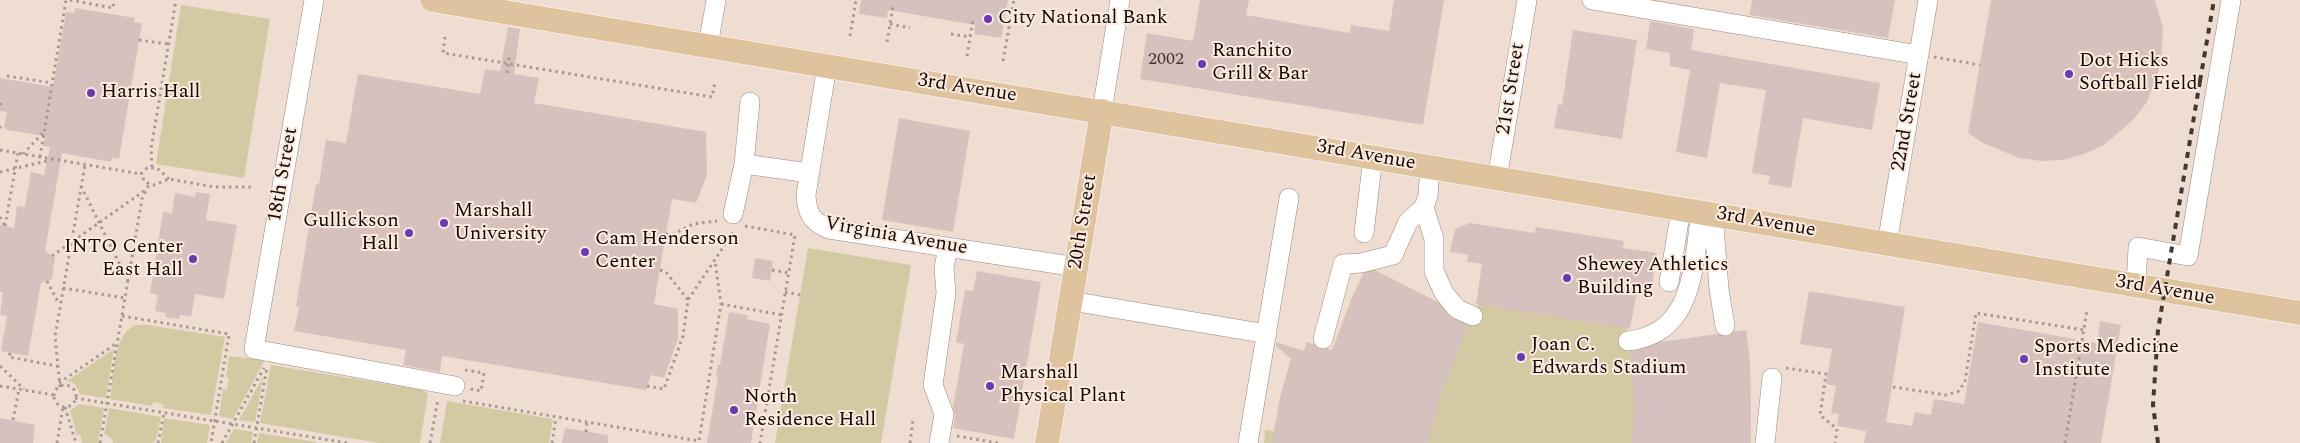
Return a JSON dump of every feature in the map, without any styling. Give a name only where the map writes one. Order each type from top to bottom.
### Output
[{"type":"main road","name":"3rd Avenue","points":[[432,0],[2300,313]]},
{"type":"main road","name":"20th Street","points":[[1047,443],[1102,111]]},
{"type":"street","name":"18th Street","points":[[314,0],[254,349],[458,394]]},
{"type":"street","points":[[708,46],[716,0]]},
{"type":"street","name":"20th Street","points":[[1102,111],[1120,0]]},
{"type":"street","name":"21st Street","points":[[1497,178],[1527,0]]},
{"type":"street","points":[[1592,0],[1923,55]]},
{"type":"street","name":"22nd Street","points":[[1887,244],[1923,55],[1928,0]]},
{"type":"street","points":[[2136,286],[2138,247],[2188,256],[2231,0]]},
{"type":"street","name":"Virginia Avenue","points":[[827,66],[806,206],[816,224],[829,229],[1076,267]]},
{"type":"street","points":[[729,218],[744,164],[750,102]]},
{"type":"street","points":[[1364,233],[1373,157]]},
{"type":"street","points":[[744,164],[810,173]]},
{"type":"street","points":[[1323,339],[1343,264],[1361,263],[1393,255],[1408,222],[1424,207],[1428,196],[1430,167]]},
{"type":"street","points":[[1248,443],[1290,198]]},
{"type":"street","points":[[1424,207],[1434,239],[1434,271],[1440,286],[1456,309],[1473,316]]},
{"type":"street","points":[[1669,282],[1698,212]]},
{"type":"street","points":[[1698,212],[1719,289],[1725,326]]},
{"type":"street","points":[[1628,341],[1645,339],[1664,330],[1679,312],[1689,290],[1698,212]]},
{"type":"street","points":[[947,439],[944,414],[933,385],[946,293],[944,268],[948,247]]},
{"type":"street","points":[[1071,301],[1267,334]]},
{"type":"street","points":[[1765,443],[1778,373]]},
{"type":"path","points":[[40,157],[66,0]]},
{"type":"path","points":[[70,0],[113,8],[114,0]]},
{"type":"path","points":[[100,0],[100,5]]},
{"type":"path","points":[[152,167],[151,149],[176,0]]},
{"type":"path","points":[[850,36],[856,0]]},
{"type":"path","points":[[1003,62],[1014,0]]},
{"type":"path","points":[[105,13],[106,6]]},
{"type":"path","points":[[887,42],[893,6]]},
{"type":"path","points":[[967,56],[973,19]]},
{"type":"path","points":[[890,24],[910,28]]},
{"type":"path","points":[[950,34],[970,38]]},
{"type":"path","points":[[446,38],[443,53],[712,96],[715,82]]},
{"type":"path","points":[[139,40],[168,44]]},
{"type":"path","points":[[1923,55],[1980,65]]},
{"type":"path","points":[[507,72],[510,57]]},
{"type":"path","points":[[7,76],[52,83]]},
{"type":"path","points":[[0,126],[0,131]]},
{"type":"path","points":[[23,154],[44,132]]},
{"type":"path","points":[[0,150],[141,174]]},
{"type":"path","points":[[0,217],[5,226],[18,153]]},
{"type":"path","points":[[0,172],[54,159]]},
{"type":"path","points":[[59,385],[55,336],[85,165]]},
{"type":"path","points":[[141,174],[147,168],[152,167],[162,170],[169,179]]},
{"type":"path","points":[[141,174],[142,179],[149,184],[159,184],[169,179],[214,186],[254,187]]},
{"type":"path","points":[[100,443],[142,199],[149,184]]},
{"type":"path","points":[[81,185],[128,282]]},
{"type":"path","points":[[52,256],[145,191]]},
{"type":"path","points":[[666,234],[672,235],[693,224],[729,218]]},
{"type":"path","points":[[647,386],[664,389],[683,336],[688,300],[739,225],[795,235],[760,443]]},
{"type":"path","points":[[458,394],[556,418],[699,442],[721,304],[714,260]]},
{"type":"path","points":[[660,270],[666,272],[688,300]]},
{"type":"path","points":[[772,270],[789,273]]},
{"type":"path","points":[[47,280],[60,305]]},
{"type":"path","points":[[63,288],[125,298]]},
{"type":"path","points":[[786,292],[800,295]]},
{"type":"path","points":[[721,304],[782,315]]},
{"type":"path","points":[[2065,443],[2087,310]]},
{"type":"path","points":[[1893,387],[1946,395],[1958,392],[1965,381],[1976,313],[2084,330]]},
{"type":"path","points":[[122,316],[229,334],[211,443]]},
{"type":"path","points":[[76,443],[64,407],[56,403],[54,395],[59,385],[117,342]]},
{"type":"path","points":[[10,352],[9,357],[57,366]]},
{"type":"path","points":[[222,443],[268,361],[254,443]]},
{"type":"path","points":[[0,366],[24,390]]},
{"type":"path","points":[[430,443],[438,397],[481,391],[484,373],[468,371]]},
{"type":"path","points":[[1778,373],[1826,374],[1820,415],[1837,429],[1835,443]]},
{"type":"path","points":[[59,385],[69,386],[73,389],[74,402],[64,407]]},
{"type":"path","points":[[0,386],[54,395]]},
{"type":"path","points":[[12,420],[19,389]]},
{"type":"path","points":[[75,398],[347,443]]},
{"type":"path","points":[[57,443],[64,407]]},
{"type":"path","points":[[158,443],[164,413]]},
{"type":"path","points":[[552,443],[556,418]]},
{"type":"path","points":[[910,443],[913,420]]},
{"type":"path","points":[[586,432],[587,423]]},
{"type":"path","points":[[947,439],[998,443],[999,436]]},
{"type":"shaded area","points":[[181,5],[270,19],[244,178],[156,164]]},
{"type":"shaded area","points":[[808,248],[911,265],[881,443],[775,443]]},
{"type":"shaded area","name":"Joan C. Edwards Stadium","points":[[1367,266],[1471,319],[1479,304],[1626,328],[1629,347],[1746,330],[1750,362],[1751,443],[1264,443],[1265,430],[1274,431],[1290,361],[1300,364],[1285,346],[1304,351],[1307,342],[1332,350],[1352,297]]},
{"type":"shaded area","points":[[135,325],[148,325],[225,337],[211,415],[163,408],[164,404],[153,402],[152,406],[110,399],[118,347],[127,330]]},
{"type":"shaded area","points":[[114,349],[106,398],[80,394],[75,384],[67,381]]},
{"type":"shaded area","points":[[229,356],[265,360],[233,419],[219,416],[223,389],[227,389],[229,378],[226,377]]},
{"type":"shaded area","points":[[271,365],[422,390],[428,394],[420,443],[379,443],[260,423]]},
{"type":"shaded area","points":[[263,377],[255,422],[239,420]]},
{"type":"shaded area","points":[[447,401],[553,419],[549,443],[440,443]]},
{"type":"shaded area","points":[[79,404],[104,408],[98,443],[82,443],[80,434],[77,435],[70,411]]},
{"type":"shaded area","points":[[109,408],[161,417],[156,440],[153,443],[113,443],[112,439],[104,434]]},
{"type":"shaded area","points":[[164,418],[210,425],[207,443],[161,443]]},
{"type":"shaded area","points":[[234,429],[253,432],[251,443],[226,443]]},
{"type":"shaded area","points":[[259,433],[316,442],[316,443],[257,443]]},
{"type":"building","name":"City National Bank","points":[[861,0],[1008,0],[1001,38],[974,34],[975,25],[888,10],[887,18],[859,14]]},
{"type":"building","points":[[1200,0],[1249,0],[1246,15],[1350,33],[1351,25],[1389,31],[1394,0],[1444,0],[1423,125],[1140,79],[1147,33],[1193,41]]},
{"type":"building","points":[[1752,0],[1895,0],[1888,38],[1750,15]]},
{"type":"building","name":"Dot Hicks Softball Field","points":[[1991,0],[2155,0],[2163,28],[2161,64],[2147,102],[2134,119],[2104,145],[2084,154],[2063,160],[2041,161],[2019,158],[1983,143],[1968,133]]},
{"type":"building","points":[[75,8],[135,18],[134,22],[142,23],[119,159],[112,158],[111,162],[62,153],[45,251],[55,258],[52,279],[41,283],[28,356],[1,351],[7,316],[0,315],[3,292],[0,292],[0,225],[14,228],[17,206],[25,207],[31,172],[44,175],[50,147],[43,146],[45,136],[7,130],[4,127],[7,112],[0,111],[0,78],[53,87],[66,12],[74,13]]},
{"type":"building","points":[[1650,21],[1694,29],[1691,50],[1880,83],[1872,130],[1803,118],[1791,188],[1768,184],[1770,176],[1752,173],[1766,90],[1720,83],[1707,158],[1676,152],[1690,70],[1670,66],[1670,53],[1646,49]]},
{"type":"building","points":[[508,27],[520,29],[514,74],[539,78],[534,103],[706,132],[707,175],[696,203],[672,199],[654,304],[678,309],[678,339],[664,378],[651,375],[646,390],[442,356],[440,372],[403,365],[406,350],[294,331],[299,307],[296,306],[316,184],[319,184],[326,140],[346,143],[358,74],[480,94],[485,69],[500,71]]},
{"type":"building","points":[[1573,30],[1637,40],[1622,139],[1554,128],[1558,104],[1562,105]]},
{"type":"building","points":[[899,118],[970,131],[953,232],[882,220]]},
{"type":"building","name":"INTO Center East Hall","points":[[196,192],[210,194],[206,220],[237,225],[224,299],[195,294],[191,317],[180,315],[179,319],[165,317],[166,313],[155,311],[158,295],[150,293],[163,212],[172,213],[175,193],[195,197]]},
{"type":"building","name":"Shewey Athletics Building","points":[[1470,223],[1535,233],[1536,227],[1624,241],[1623,248],[1657,253],[1651,293],[1637,291],[1630,329],[1476,304],[1482,264],[1467,262],[1468,255],[1450,252],[1455,229]]},
{"type":"building","points":[[755,258],[773,261],[770,281],[752,278]]},
{"type":"building","name":"Marshall Physical Plant","points":[[977,271],[1041,282],[1014,439],[953,428],[955,415],[953,407],[964,344],[956,342],[965,290],[973,291]]},
{"type":"building","points":[[1376,271],[1437,302],[1449,316],[1468,326],[1440,397],[1428,443],[1272,443],[1280,397],[1291,359],[1276,346],[1276,342],[1304,351],[1307,342],[1320,350],[1332,350],[1363,274]]},
{"type":"building","name":"Sports Medicine Institute","points":[[1809,291],[1905,307],[1886,422],[1912,426],[1915,412],[1931,415],[1934,399],[1964,404],[1978,322],[2097,343],[2100,321],[2121,325],[2101,443],[1864,443],[1866,431],[1837,426],[1839,414],[1831,413],[1836,386],[1826,384],[1832,349],[1800,344]]},
{"type":"building","name":"North Residence Hall","points":[[729,312],[748,315],[747,319],[770,324],[751,443],[707,443],[718,377],[716,376],[718,364],[720,365]]},
{"type":"building","points":[[1746,330],[1750,362],[1751,443],[1632,443],[1634,404],[1630,352],[1660,342],[1718,334],[1726,337],[1734,332]]},
{"type":"building","points":[[0,418],[35,425],[33,443],[0,443]]},
{"type":"building","points":[[565,428],[608,435],[608,443],[562,443]]},
{"type":"railway","points":[[2200,81],[2214,0]]},
{"type":"railway","points":[[2158,443],[2153,405],[2158,330],[2201,75]]},
{"type":"place","name":"City National Bank","points":[[988,19]]},
{"type":"place","name":"Ranchito Grill & Bar","points":[[1202,64]]},
{"type":"place","name":"Dot Hicks Softball Field","points":[[2069,74]]},
{"type":"place","name":"Harris Hall","points":[[91,93]]},
{"type":"place","name":"Marshall University","points":[[444,223]]},
{"type":"place","name":"Gullickson Hall","points":[[409,233]]},
{"type":"place","name":"Cam Henderson Center","points":[[585,252]]},
{"type":"place","name":"INTO Center East Hall","points":[[193,259]]},
{"type":"place","name":"Shewey Athletics Building","points":[[1567,278]]},
{"type":"place","name":"Joan C. Edwards Stadium","points":[[1521,357]]},
{"type":"place","name":"Sports Medicine Institute","points":[[2024,359]]},
{"type":"place","name":"Marshall Physical Plant","points":[[990,386]]},
{"type":"place","name":"North Residence Hall","points":[[734,410]]}]
